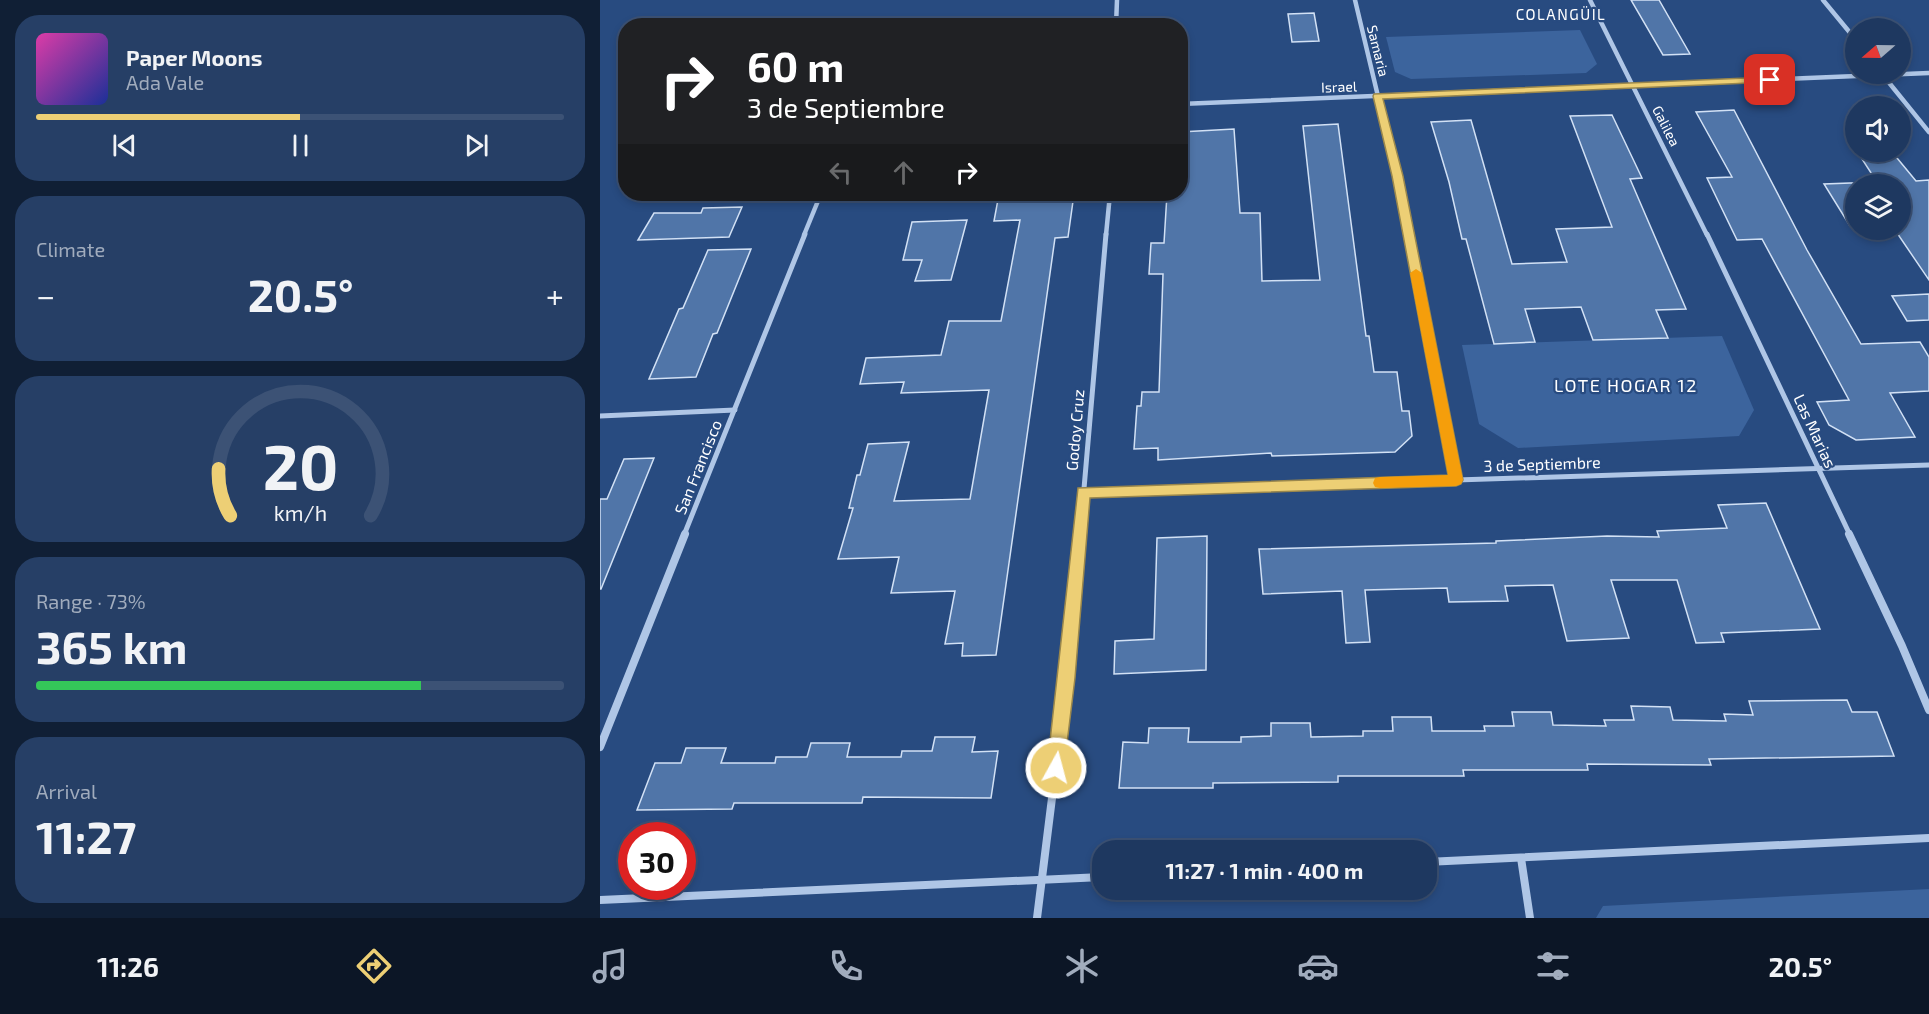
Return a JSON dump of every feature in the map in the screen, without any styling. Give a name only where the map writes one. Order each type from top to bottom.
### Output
[{"type":"street","points":[[1116,18],[1117,0]]},
{"type":"street","name":"Samaria","points":[[1354,0],[1397,176],[1456,480]]},
{"type":"street","name":"Galilea","points":[[1590,0],[1674,165]]},
{"type":"street","points":[[1823,0],[1845,27]]},
{"type":"street","name":"Israel","points":[[1911,73],[1929,73]]},
{"type":"street","name":"Israel","points":[[1188,104],[1845,76]]},
{"type":"street","points":[[1891,84],[1929,132]]},
{"type":"street","name":"Las Marias","points":[[1674,165],[1902,646],[1929,710]]},
{"type":"street","name":"San Francisco","points":[[600,747],[818,201]]},
{"type":"street","name":"Godoy Cruz","points":[[1036,918],[1067,678],[1109,201]]},
{"type":"street","points":[[600,416],[735,410]]},
{"type":"street","name":"3 de Septiembre","points":[[1083,492],[1929,465]]},
{"type":"street","points":[[1437,862],[1929,838]]},
{"type":"street","points":[[1521,858],[1530,918]]},
{"type":"street","points":[[600,900],[1092,877]]},
{"type":"shaded area","points":[[1580,30],[1597,64],[1586,73],[1411,79],[1395,72],[1386,37]]},
{"type":"shaded area","points":[[1722,336],[1754,410],[1739,436],[1518,448],[1479,424],[1462,345]]},
{"type":"shaded area","points":[[1929,889],[1929,918],[1596,918],[1603,906]]},
{"type":"building","points":[[1631,0],[1659,0],[1690,54],[1663,55]]},
{"type":"building","points":[[1314,13],[1319,41],[1292,42],[1288,14]]},
{"type":"building","points":[[1734,110],[1807,250],[1861,344],[1920,342],[1929,357],[1929,391],[1890,393],[1915,437],[1856,440],[1829,425],[1817,402],[1849,400],[1762,239],[1737,240],[1707,178],[1732,177],[1696,112]]},
{"type":"building","points":[[1612,115],[1642,178],[1630,179],[1686,309],[1656,310],[1668,338],[1593,340],[1581,307],[1525,309],[1535,342],[1494,344],[1466,239],[1462,239],[1449,182],[1431,122],[1471,120],[1512,264],[1567,262],[1556,229],[1612,227],[1570,116]]},
{"type":"building","points":[[1338,124],[1366,336],[1369,336],[1374,372],[1397,372],[1402,411],[1409,411],[1412,436],[1395,452],[1272,456],[1271,453],[1158,460],[1158,448],[1134,449],[1137,406],[1141,406],[1142,392],[1159,392],[1163,274],[1149,274],[1151,243],[1164,243],[1167,201],[1188,201],[1188,132],[1234,129],[1240,213],[1260,213],[1262,281],[1320,280],[1303,126]]},
{"type":"building","points":[[1864,162],[1900,162],[1910,174],[1872,174]]},
{"type":"building","points":[[1911,175],[1916,181],[1929,180],[1929,280],[1902,240],[1911,240]]},
{"type":"building","points":[[1845,183],[1845,218],[1824,184]]},
{"type":"building","points":[[998,201],[1073,201],[1068,237],[1055,238],[996,655],[962,656],[963,643],[945,644],[955,591],[891,593],[899,557],[838,559],[853,508],[849,508],[857,475],[860,475],[868,444],[909,442],[894,501],[970,499],[989,390],[901,393],[904,382],[860,384],[866,358],[941,355],[949,321],[1001,321],[1020,220],[994,221]]},
{"type":"building","points":[[742,207],[729,237],[638,240],[654,213],[701,213],[703,208]]},
{"type":"building","points":[[967,220],[951,280],[915,281],[922,260],[903,260],[912,222]]},
{"type":"building","points":[[751,249],[717,333],[713,334],[696,377],[649,379],[679,309],[683,308],[708,250]]},
{"type":"building","points":[[1929,294],[1929,320],[1907,321],[1892,296]]},
{"type":"building","points":[[654,458],[600,589],[600,499],[607,499],[624,459]]},
{"type":"building","points":[[1766,503],[1820,629],[1721,633],[1724,642],[1696,643],[1677,580],[1611,580],[1629,638],[1567,641],[1553,585],[1505,586],[1508,601],[1449,602],[1447,588],[1365,590],[1370,642],[1346,643],[1342,591],[1263,594],[1259,549],[1496,543],[1496,541],[1607,536],[1659,537],[1657,531],[1727,528],[1718,505]]},
{"type":"building","points":[[1207,536],[1206,670],[1114,674],[1115,641],[1154,639],[1157,538]]},
{"type":"building","points":[[1847,700],[1852,712],[1877,712],[1894,756],[1709,759],[1711,765],[1587,764],[1588,770],[1463,770],[1464,776],[1338,776],[1338,782],[1213,783],[1213,788],[1119,788],[1123,742],[1148,743],[1149,728],[1189,728],[1188,742],[1241,742],[1241,737],[1271,736],[1271,723],[1310,723],[1311,737],[1363,736],[1363,731],[1393,731],[1392,717],[1431,717],[1432,731],[1485,731],[1484,726],[1514,726],[1512,712],[1551,712],[1553,725],[1606,726],[1604,720],[1634,720],[1631,706],[1670,707],[1673,720],[1726,721],[1724,714],[1753,715],[1749,701]]},
{"type":"building","points":[[935,737],[975,737],[972,752],[998,751],[991,798],[863,797],[862,803],[734,803],[732,809],[637,810],[655,763],[681,763],[686,748],[726,748],[721,763],[775,763],[776,757],[807,757],[811,743],[850,743],[847,757],[901,757],[902,751],[932,751]]},
{"type":"slow traffic","points":[[1380,483],[1456,480],[1416,273]]},
{"type":"district","name":"COLANGÜIL","points":[[1561,15]]},
{"type":"district","name":"LOTE HOGAR 12","points":[[1626,386]]},
{"type":"route","points":[[1056,768],[1067,678],[1083,492],[1456,480],[1397,176],[1378,96],[1770,80]]}]
